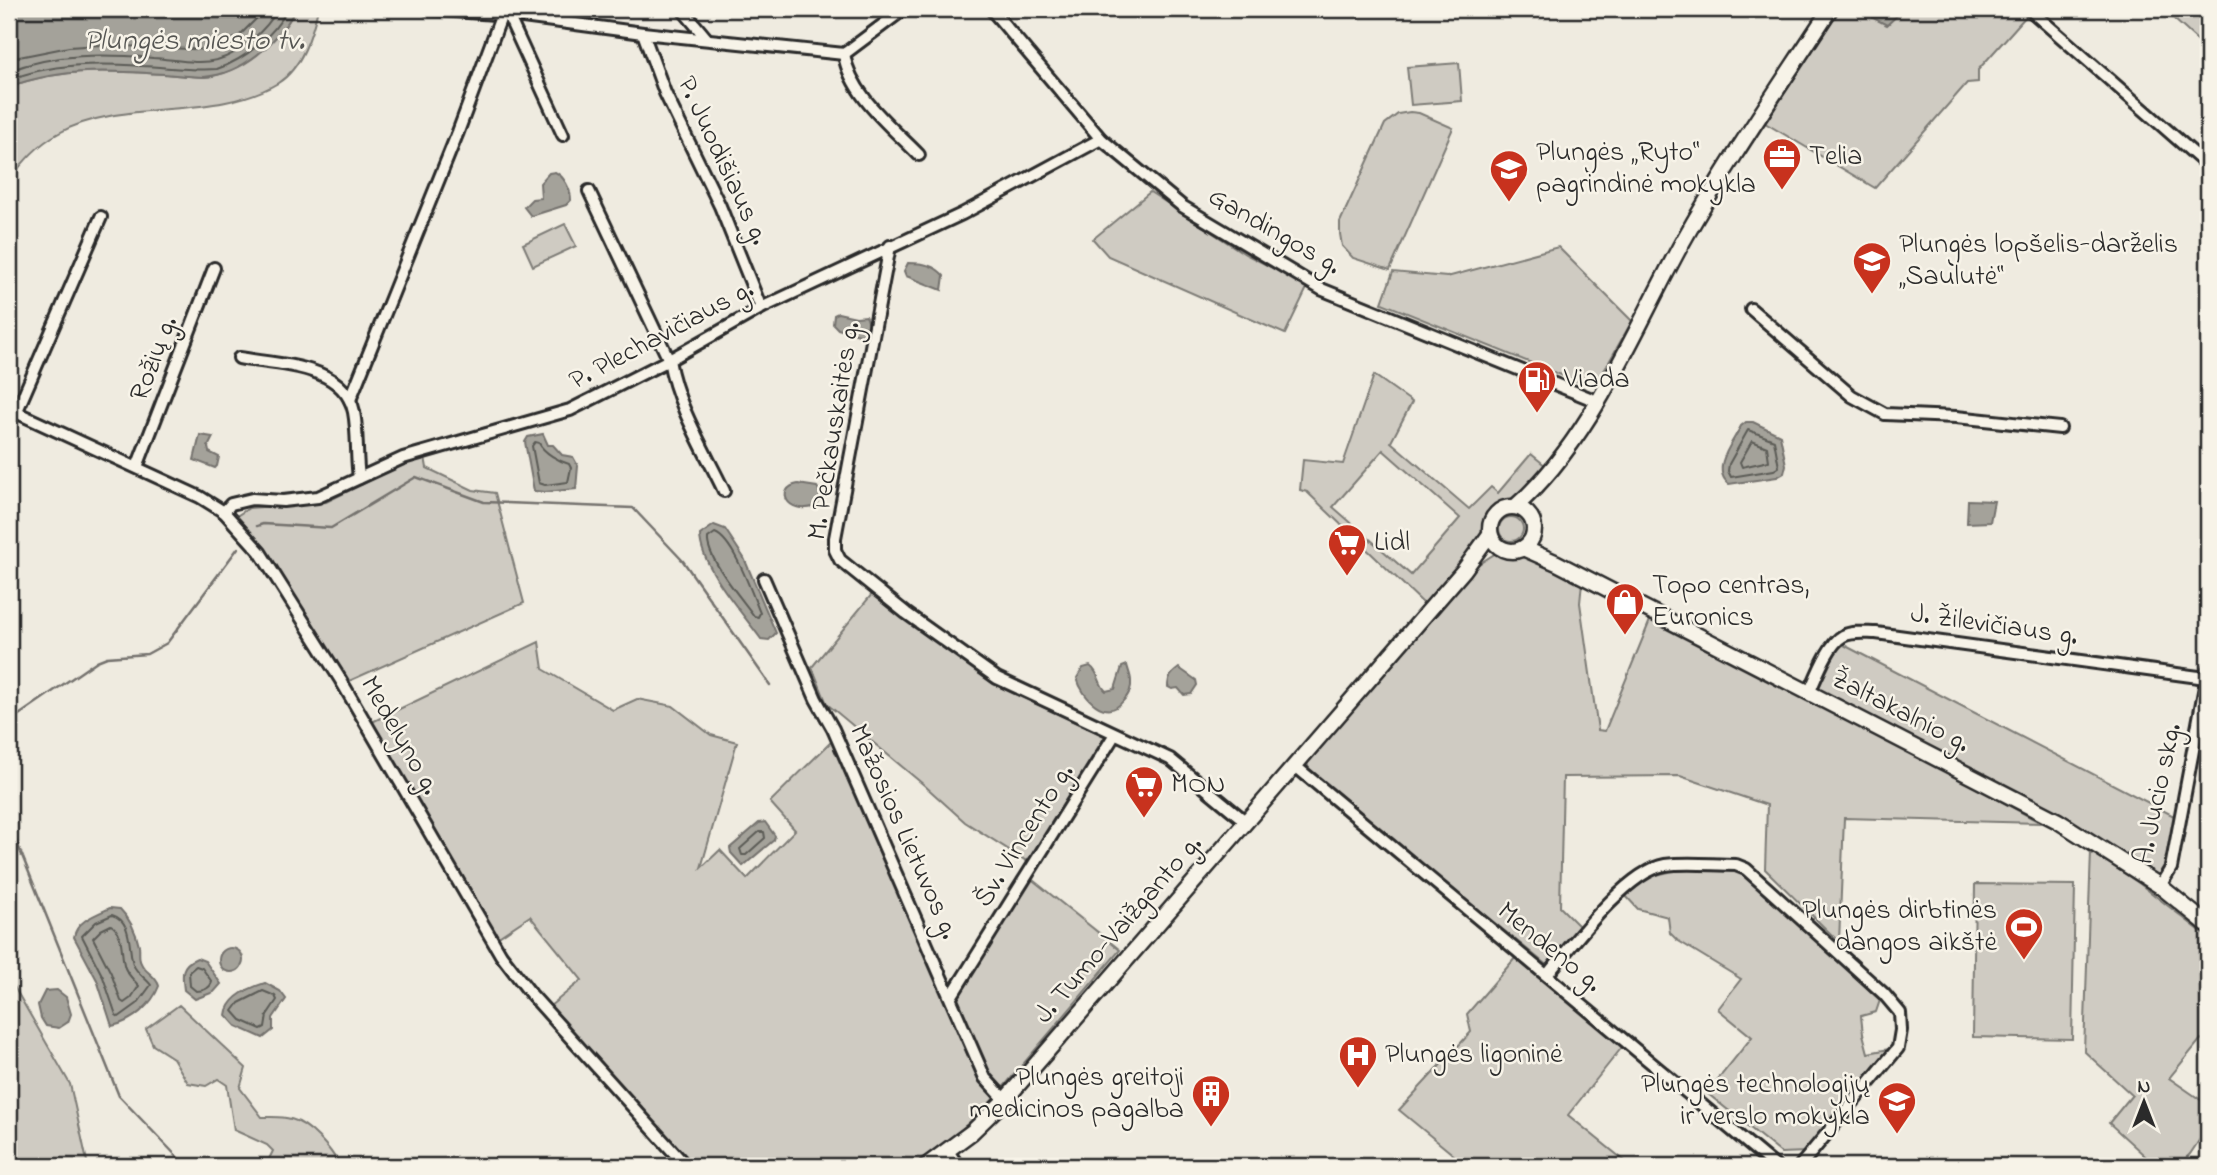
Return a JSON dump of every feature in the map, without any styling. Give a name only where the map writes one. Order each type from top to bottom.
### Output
[{"type":"main road","points":[[1515,507],[1547,475],[1599,402],[1684,240],[1830,9]]},
{"type":"main road","points":[[1531,518],[1515,507],[1500,510],[1491,522],[1490,534],[1500,548],[1512,551],[1527,542],[1533,527],[1531,518],[1535,502],[1547,475]]},
{"type":"main road","name":"J. Tumo-Vaižganto g.","points":[[926,1166],[972,1132],[1005,1100],[1464,570],[1490,534]]},
{"type":"main road","name":"Žaltakalnio g.","points":[[1527,542],[1558,563],[2019,800],[2095,843],[2160,886],[2208,925]]},
{"type":"main road","name":"J. Tumo-Vaižganto g.","points":[[1464,570],[1500,548]]},
{"type":"street","points":[[428,9],[505,15],[643,33],[844,54],[904,9]]},
{"type":"street","points":[[682,9],[707,40]]},
{"type":"street","name":"Gandingos g.","points":[[991,9],[1101,139],[1182,206],[1321,289],[1599,402]]},
{"type":"street","points":[[2029,9],[2208,166]]},
{"type":"street","points":[[505,15],[563,135]]},
{"type":"street","points":[[349,400],[505,15]]},
{"type":"street","name":"P. Juodišiaus g.","points":[[643,33],[660,81],[720,206],[761,308]]},
{"type":"street","points":[[844,54],[846,66],[856,86],[919,155]]},
{"type":"street","name":"P. Plechavičiaus g.","points":[[224,512],[231,504],[252,499],[283,501],[318,497],[403,458],[570,410],[669,360],[761,308],[962,214],[1101,139]]},
{"type":"street","points":[[589,191],[669,360],[672,375],[690,420],[724,491]]},
{"type":"street","points":[[12,411],[101,217]]},
{"type":"street","name":"M. Pečkauskaitės g.","points":[[890,246],[837,531],[835,551],[840,560],[906,613],[997,678],[1170,759],[1245,821]]},
{"type":"street","name":"Rožių g.","points":[[138,467],[214,268]]},
{"type":"street","points":[[1751,309],[1852,396],[1885,414],[1956,417],[2060,428]]},
{"type":"street","points":[[239,358],[324,374],[345,390],[354,413],[359,478]]},
{"type":"street","name":"Medelyno g.","points":[[12,411],[200,497],[224,512],[260,552],[333,667],[439,851],[514,974],[686,1166]]},
{"type":"street","name":"Mažosios Lietuvos g.","points":[[764,579],[816,699],[833,729],[985,1079],[1005,1100]]},
{"type":"street","name":"J. Žilevičiaus g.","points":[[1809,693],[1834,644],[1844,635],[1858,633],[1876,633],[2207,682]]},
{"type":"street","name":"A. Jucio skg.","points":[[2160,886],[2171,868],[2207,682]]},
{"type":"street","name":"Šv. Vincento g.","points":[[951,997],[1115,734]]},
{"type":"street","name":"Mendeno g.","points":[[1294,765],[1775,1166]]},
{"type":"street","points":[[1547,975],[1620,891],[1646,871],[1664,865],[1736,865],[1746,869],[1884,994],[1900,1013],[1898,1048],[1800,1166]]},
{"type":"street","points":[[948,1151],[958,1166]]},
{"type":"shaded area","points":[[296,9],[318,9],[300,60],[278,83],[253,95],[226,102],[139,112],[84,122],[59,133],[37,148],[9,180],[9,87],[56,75],[81,72],[204,77],[218,75],[258,54],[279,33]]},
{"type":"shaded area","points":[[1840,9],[2020,9],[2027,15],[1978,70],[1978,82],[1967,83],[1875,188],[1765,123]]},
{"type":"shaded area","points":[[2163,9],[2208,9],[2208,50]]},
{"type":"shaded area","points":[[1459,63],[1462,101],[1411,105],[1407,67]]},
{"type":"shaded area","points":[[1419,113],[1453,128],[1390,270],[1353,258],[1342,246],[1340,222],[1385,124],[1398,114]]},
{"type":"shaded area","points":[[1150,192],[1245,254],[1308,286],[1285,334],[1108,256],[1093,239]]},
{"type":"shaded area","points":[[565,224],[576,246],[533,266],[523,244]]},
{"type":"shaded area","points":[[1558,247],[1632,321],[1600,378],[1590,384],[1576,381],[1382,303],[1393,272],[1447,277]]},
{"type":"shaded area","points":[[1374,375],[1412,402],[1391,442],[1469,509],[1491,487],[1498,493],[1531,454],[1546,466],[1512,502],[1492,509],[1487,517],[1482,540],[1425,605],[1307,492],[1300,490],[1303,460],[1343,464]],"holes":[[[1383,450],[1460,518],[1411,575],[1333,507]]]},
{"type":"shaded area","points":[[425,457],[427,468],[473,490],[495,493],[524,603],[347,682],[259,542],[235,517],[249,508],[326,502],[404,464]]},
{"type":"shaded area","points":[[1506,517],[1516,517],[1523,524],[1523,534],[1516,541],[1506,541],[1499,534],[1499,524]]},
{"type":"shaded area","points":[[1496,553],[1521,553],[1582,582],[1580,603],[1598,730],[1605,731],[1651,618],[1882,736],[2041,823],[1844,818],[1839,942],[1765,869],[1767,805],[1680,776],[1563,777],[1560,907],[1582,929],[1549,967],[1310,774],[1307,762],[1468,571]]},
{"type":"shaded area","points":[[872,594],[992,683],[1105,736],[1028,862],[965,822],[827,704],[812,667]]},
{"type":"shaded area","points":[[539,642],[543,669],[613,710],[637,699],[673,706],[711,735],[737,742],[701,868],[720,850],[747,879],[795,830],[770,802],[832,741],[950,1005],[1029,877],[1120,950],[990,1103],[948,1142],[913,1166],[694,1166],[550,1006],[582,980],[530,916],[497,938],[370,723]]},
{"type":"shaded area","points":[[1840,643],[2176,817],[2161,878],[2035,803],[1818,689]]},
{"type":"shaded area","points":[[2091,851],[2140,884],[2208,937],[2208,1043],[2201,1039],[2169,1078],[2208,1105],[2208,1127],[2190,1154],[2178,1166],[2156,1166],[2109,1123],[2132,1095],[2084,1051]]},
{"type":"shaded area","points":[[1694,869],[1740,869],[1880,1000],[1876,1012],[1861,1016],[1863,1034],[1868,1053],[1889,1049],[1889,1053],[1807,1152],[1781,1153],[1707,1093],[1752,1037],[1718,1009],[1741,979],[1677,940],[1670,933],[1668,917],[1638,909],[1624,894],[1636,884],[1664,873]]},
{"type":"shaded area","name":"Plungės dirbtinės dangos aikštė","points":[[1975,884],[2075,885],[2072,1039],[1973,1037]]},
{"type":"shaded area","points":[[1516,957],[1623,1046],[1568,1115],[1631,1166],[1467,1166],[1399,1110],[1471,1032],[1467,1014]]},
{"type":"shaded area","points":[[9,978],[70,1084],[88,1166],[9,1166]]},
{"type":"shaded area","points":[[179,1005],[246,1068],[240,1088],[262,1117],[288,1118],[305,1126],[326,1145],[340,1166],[248,1166],[251,1160],[269,1159],[273,1151],[267,1145],[234,1130],[227,1085],[218,1079],[206,1086],[188,1083],[173,1058],[153,1045],[146,1029]]},
{"type":"water","name":"Plungės miesto tv.","points":[[9,9],[296,9],[279,34],[258,55],[218,75],[204,77],[81,72],[56,75],[9,87]]},
{"type":"water","points":[[1874,9],[1904,9],[1887,25],[1873,18]]},
{"type":"water","points":[[555,172],[566,184],[571,200],[566,205],[531,216],[524,207],[532,199],[541,198],[540,183],[549,173]]},
{"type":"water","points":[[908,263],[919,263],[937,269],[944,276],[942,290],[906,276],[904,271]]},
{"type":"water","points":[[838,313],[866,316],[867,331],[863,336],[838,329],[833,324],[834,315]]},
{"type":"water","points":[[1746,422],[1753,422],[1780,435],[1786,465],[1784,473],[1777,477],[1729,484],[1724,478],[1722,463],[1741,426]]},
{"type":"water","points":[[543,434],[548,445],[553,445],[562,455],[573,457],[578,466],[576,489],[534,491],[525,442],[528,437]]},
{"type":"water","points":[[200,435],[213,437],[208,447],[209,452],[219,457],[215,468],[194,460]]},
{"type":"water","points":[[798,484],[817,487],[821,496],[816,506],[797,507],[787,500],[787,491]]},
{"type":"water","points":[[1968,500],[1994,501],[1990,522],[1967,523]]},
{"type":"water","points":[[714,525],[725,529],[744,558],[776,633],[769,640],[761,639],[707,561],[700,535]]},
{"type":"water","points":[[1127,665],[1131,679],[1129,692],[1116,707],[1109,709],[1096,705],[1089,699],[1077,678],[1083,668],[1090,666],[1106,691],[1115,689],[1122,667]]},
{"type":"water","points":[[1179,668],[1196,680],[1197,685],[1191,694],[1184,695],[1178,688],[1168,687],[1170,676]]},
{"type":"water","points":[[765,822],[775,836],[774,840],[743,866],[731,853],[730,848],[759,823]]},
{"type":"water","points":[[110,908],[120,909],[130,921],[138,941],[140,961],[159,986],[152,1000],[140,1012],[127,1021],[112,1026],[97,980],[74,937],[83,922]]},
{"type":"water","points":[[231,948],[240,951],[243,960],[240,969],[231,972],[222,969],[219,960],[222,951]]},
{"type":"water","points":[[197,958],[205,961],[221,984],[214,992],[195,999],[184,990],[183,975],[185,967]]},
{"type":"water","points":[[265,983],[280,991],[286,999],[273,1018],[273,1030],[263,1038],[236,1026],[226,1015],[235,998]]},
{"type":"water","points":[[57,990],[66,997],[71,1014],[68,1022],[59,1028],[46,1026],[38,1005],[45,991]]},
{"type":"waterway","points":[[257,526],[263,524],[331,528],[416,477],[484,502],[633,508],[683,561],[770,685]]},
{"type":"waterway","points":[[9,726],[13,719],[97,661],[107,657],[147,654],[167,643],[238,548]]},
{"type":"waterway","points":[[9,823],[119,1096],[186,1166]]},
{"type":"place","name":"Telia","points":[[1782,191]]},
{"type":"place","name":"Plungės „Ryto“ pagrindinė mokykla","points":[[1509,203]]},
{"type":"place","name":"Plungės lopšelis-darželis „Saulutė“","points":[[1872,295]]},
{"type":"place","name":"Viada","points":[[1537,414]]},
{"type":"place","name":"Lidl","points":[[1347,577]]},
{"type":"place","name":"Topo centras, Euronics","points":[[1625,636]]},
{"type":"place","name":"MON","points":[[1144,819]]},
{"type":"place","name":"Plungės dirbtinės dangos aikštė","points":[[2024,961]]},
{"type":"place","name":"Plungės ligoninė","points":[[1358,1089]]},
{"type":"place","name":"Plungės greitoji medicinos pagalba","points":[[1211,1128]]},
{"type":"place","name":"Plungės technologijų ir verslo mokykla","points":[[1897,1135]]}]
